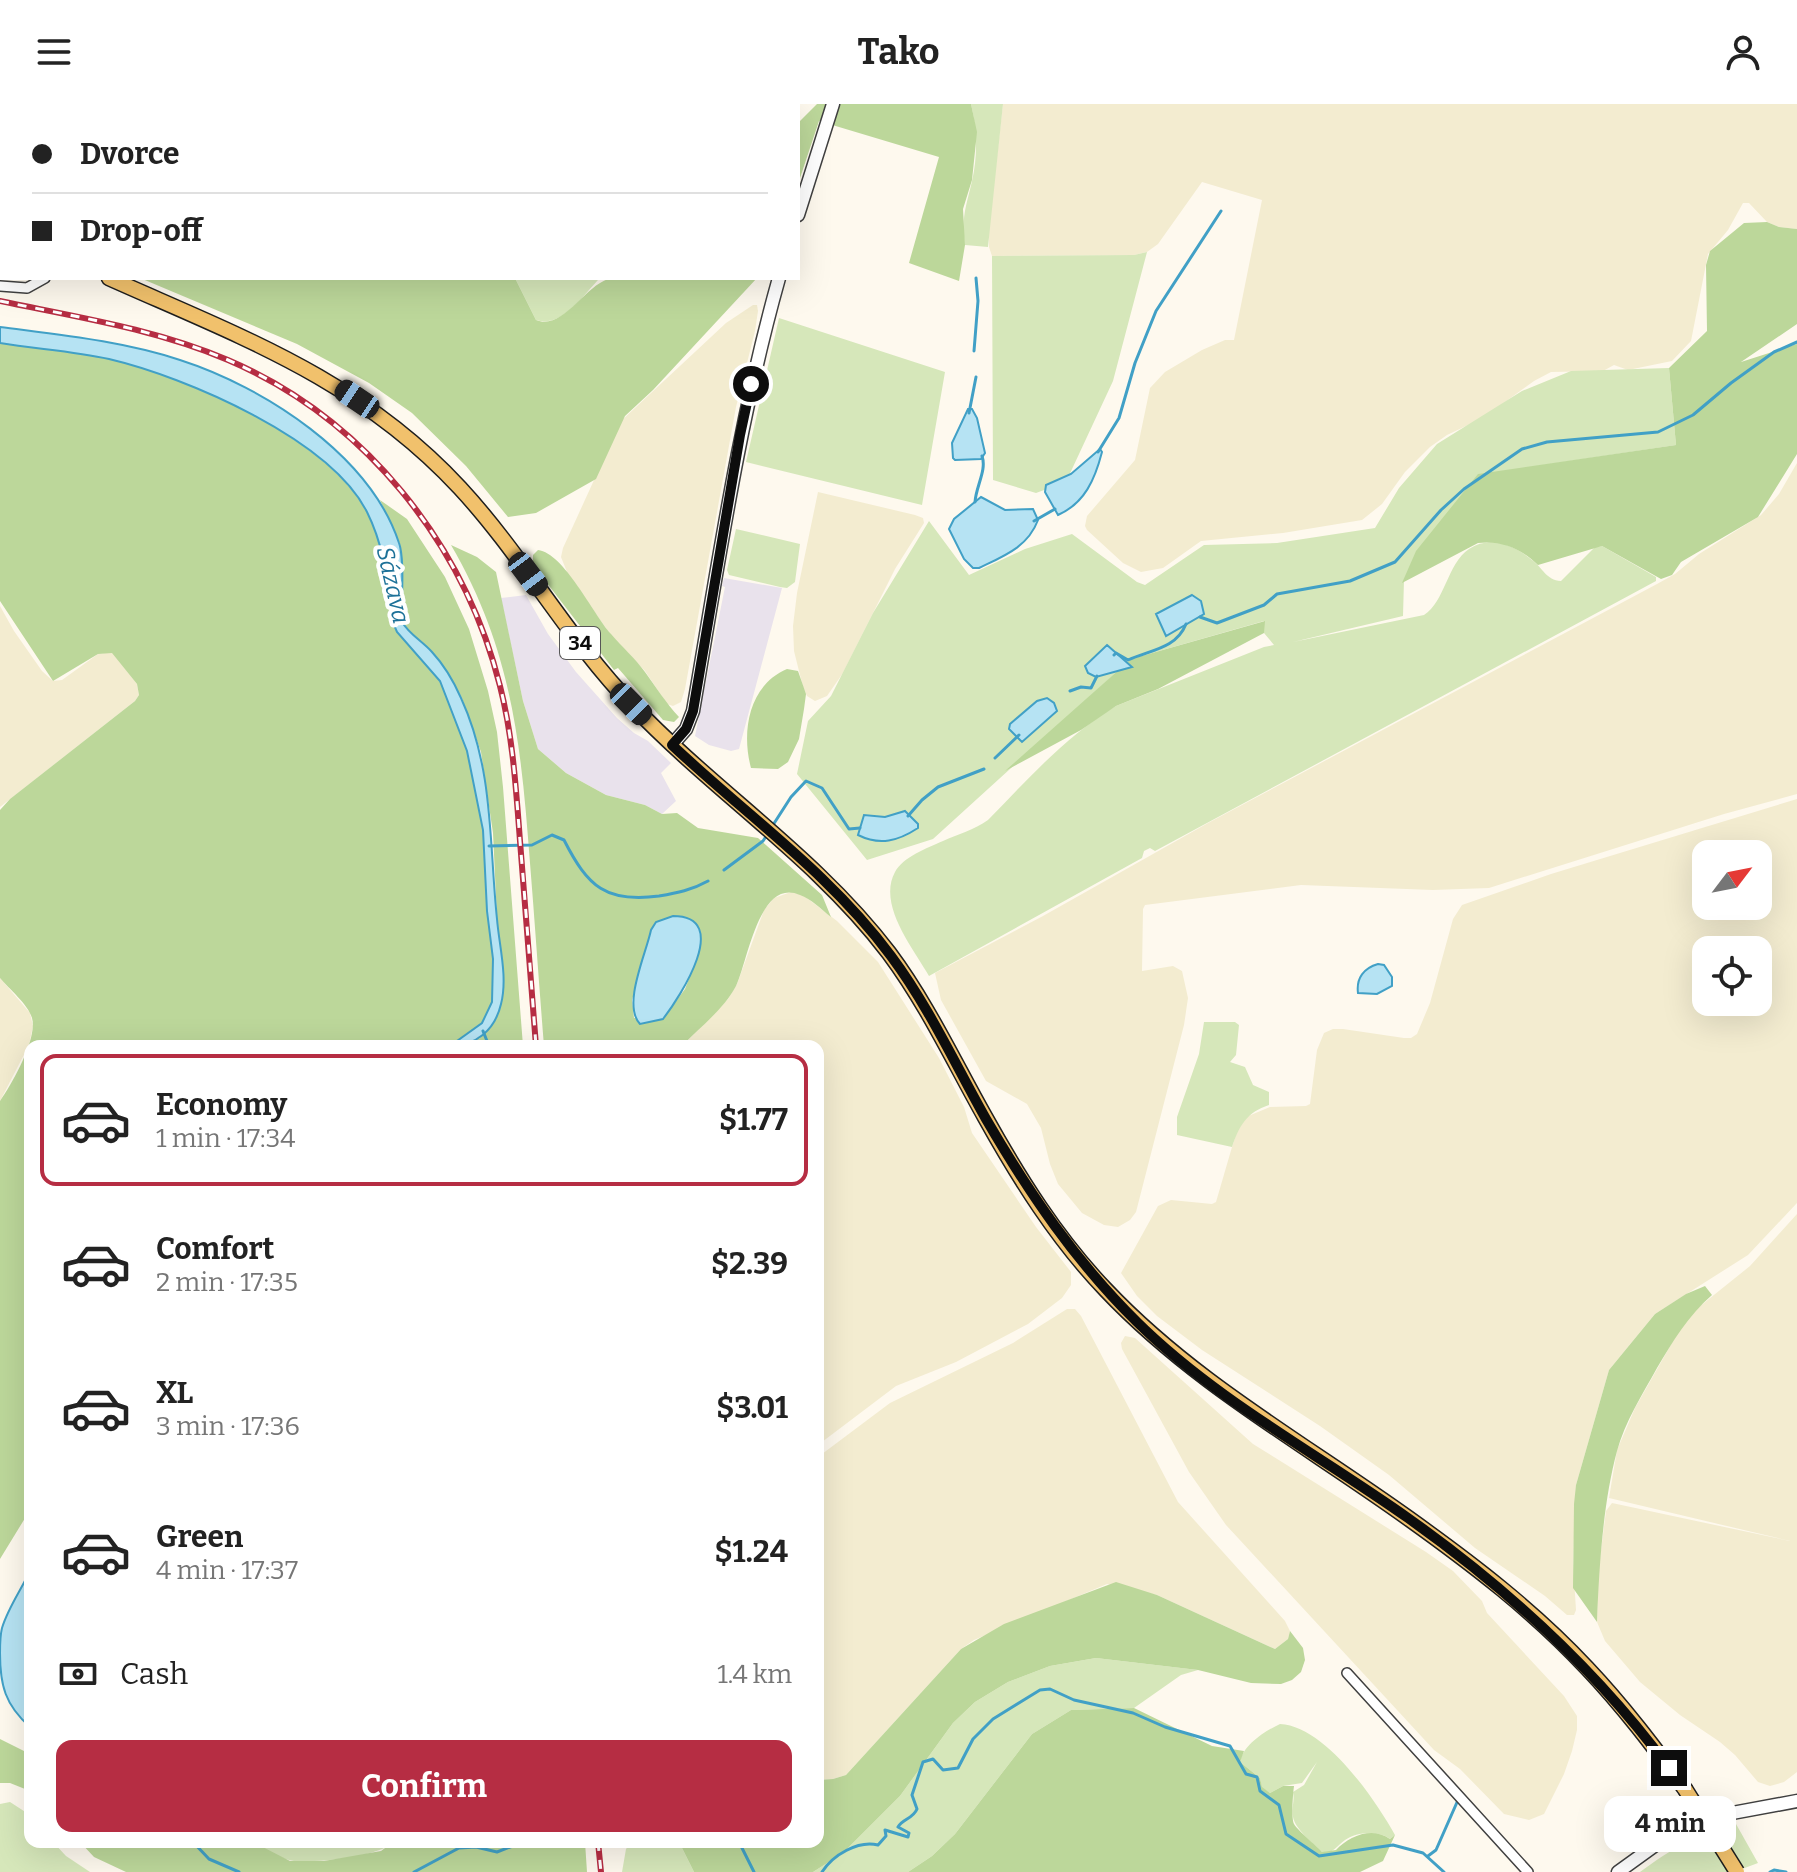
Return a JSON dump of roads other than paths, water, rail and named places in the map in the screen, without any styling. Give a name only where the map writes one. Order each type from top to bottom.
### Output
[{"type":"main road","name":"34","points":[[114,280],[237,333],[340,387],[404,434],[443,470],[485,517],[607,677],[672,745],[831,886],[875,935],[930,1017],[1027,1187],[1068,1246],[1101,1286],[1141,1326],[1199,1374],[1408,1518],[1542,1624],[1608,1691],[1685,1789],[1737,1872]]},
{"type":"street","points":[[800,209],[833,104]]},
{"type":"street","points":[[0,286],[27,288],[41,280]]},
{"type":"street","points":[[672,745],[686,729],[693,711],[740,435],[778,280]]},
{"type":"street","points":[[1347,1673],[1528,1872]]},
{"type":"street","points":[[1618,1872],[1668,1836],[1700,1819],[1797,1801]]},
{"type":"water","name":"Sázava","points":[[0,327],[91,339],[180,360],[212,372],[279,407],[310,429],[364,481],[385,511],[401,550],[402,622],[436,657],[455,686],[472,725],[485,780],[504,983],[494,1022],[476,1040],[458,1040],[482,1023],[492,1002],[493,959],[483,830],[467,751],[440,681],[394,625],[382,553],[367,512],[348,485],[322,460],[289,436],[215,396],[177,380],[109,359],[0,343]]},
{"type":"water","points":[[968,409],[972,409],[977,418],[985,453],[981,459],[955,460],[952,443]]},
{"type":"water","points":[[1100,449],[1099,462],[1088,489],[1075,504],[1058,515],[1045,492],[1046,485],[1071,474]]},
{"type":"water","points":[[981,497],[1005,510],[1033,509],[1038,520],[1028,537],[1014,550],[979,568],[973,568],[964,559],[949,529],[954,519]]},
{"type":"water","points":[[1192,595],[1201,601],[1204,614],[1166,636],[1156,614]]},
{"type":"water","points":[[1107,645],[1132,667],[1096,677],[1088,673],[1085,666]]},
{"type":"water","points":[[1047,698],[1054,703],[1057,711],[1022,742],[1009,729],[1010,724],[1037,701]]},
{"type":"water","points":[[905,811],[918,824],[918,828],[911,832],[881,841],[858,835],[864,815],[885,817]]},
{"type":"water","points":[[673,916],[690,920],[699,929],[701,943],[697,959],[680,994],[663,1019],[640,1024],[633,1005],[634,992],[651,930],[656,922]]},
{"type":"water","points":[[1378,964],[1384,965],[1392,977],[1392,986],[1377,994],[1358,993],[1362,974]]},
{"type":"water","points":[[24,1582],[24,1721],[6,1694],[1,1675],[1,1634]]},
{"type":"waterway","points":[[1098,452],[1119,418],[1135,363],[1156,311],[1221,211]]},
{"type":"waterway","points":[[974,351],[978,301],[976,278]]},
{"type":"waterway","points":[[1200,617],[1217,623],[1264,605],[1277,594],[1350,581],[1395,562],[1464,489],[1522,449],[1547,442],[1658,432],[1693,415],[1774,352],[1797,342]]},
{"type":"waterway","points":[[969,413],[976,377]]},
{"type":"waterway","points":[[975,502],[983,467],[982,456]]},
{"type":"waterway","points":[[1034,521],[1055,509]]},
{"type":"waterway","points":[[1114,655],[1116,653],[1128,660],[1162,648],[1176,639],[1186,624]]},
{"type":"waterway","points":[[1070,691],[1081,687],[1091,688],[1097,676]]},
{"type":"waterway","points":[[995,758],[1019,735]]},
{"type":"waterway","points":[[908,816],[938,787],[984,769]]},
{"type":"waterway","points":[[773,825],[791,797],[806,781],[822,788],[849,829],[860,828]]},
{"type":"waterway","points":[[489,846],[532,845],[552,835],[564,840],[591,880],[612,894],[625,897],[672,894],[708,881]]},
{"type":"waterway","points":[[724,870],[767,835]]},
{"type":"waterway","points":[[483,1031],[487,1040]]},
{"type":"waterway","points":[[822,1872],[847,1850],[862,1845],[878,1845],[886,1836],[885,1830],[908,1837],[909,1833],[898,1827],[917,1809],[912,1795],[923,1762],[933,1759],[943,1770],[958,1768],[973,1739],[993,1719],[1040,1690],[1050,1689],[1074,1700],[1133,1713],[1165,1727],[1230,1746],[1246,1774],[1257,1777],[1260,1791],[1279,1805],[1286,1834],[1319,1856],[1393,1845],[1423,1853],[1444,1872]]},
{"type":"waterway","points":[[1428,1856],[1436,1850],[1458,1800]]},
{"type":"waterway","points":[[199,1848],[209,1859],[239,1872]]},
{"type":"waterway","points":[[414,1872],[459,1848]]},
{"type":"waterway","points":[[480,1848],[497,1852],[507,1848]]},
{"type":"waterway","points":[[742,1848],[754,1872]]},
{"type":"waterway","points":[[1770,1872],[1786,1872]]},
{"type":"railway","points":[[0,301],[172,340],[228,360],[277,385],[323,415],[364,451],[402,491],[434,535],[484,633],[504,705],[515,783],[536,1040]]},
{"type":"railway","points":[[599,1848],[601,1872]]}]
